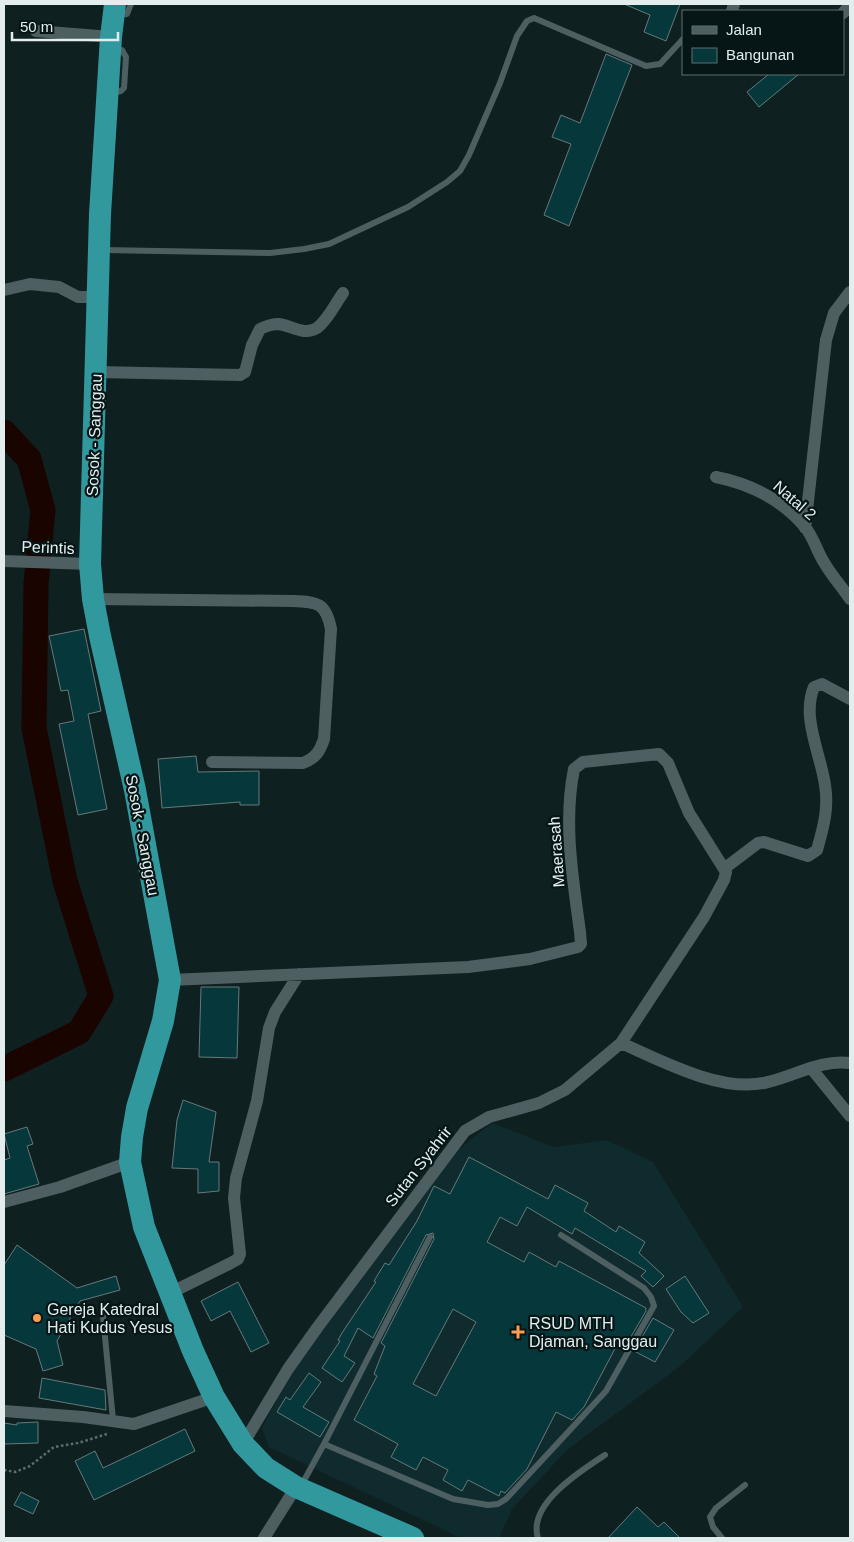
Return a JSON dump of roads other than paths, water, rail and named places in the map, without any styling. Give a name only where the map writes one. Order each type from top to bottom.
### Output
[{"type":"highway","name":"Sosok - Sanggau","points":[[116,22],[107,94],[90,564],[93,599],[135,790],[170,980],[164,1021],[137,1108],[130,1162],[144,1227],[168,1294],[214,1397],[243,1444],[266,1468],[298,1488],[413,1538]]},
{"type":"street","points":[[36,31],[116,22]]},
{"type":"street","points":[[4,290],[30,284],[59,287],[78,297],[99,297]]},
{"type":"street","points":[[805,528],[826,340],[834,314],[850,292]]},
{"type":"street","points":[[96,372],[240,375],[245,372],[254,340],[260,329],[279,324],[296,330],[310,330],[318,327],[342,293]]},
{"type":"street","name":"Natal 2","points":[[716,477],[752,486],[770,497],[805,528],[823,562],[850,598]]},
{"type":"street","name":"Perintis","points":[[8,562],[90,564]]},
{"type":"street","points":[[93,599],[293,600],[311,601],[322,605],[328,614],[330,629],[324,738],[320,751],[313,759],[303,763],[212,762]]},
{"type":"street","points":[[850,699],[822,684],[814,687],[812,693],[811,717],[826,786],[827,804],[817,850],[808,856],[764,842],[754,846],[725,868],[724,880],[704,916],[621,1043],[681,1068],[733,1084],[764,1083],[832,1063],[850,1063]]},
{"type":"street","name":"Maerasah","points":[[170,980],[468,967],[530,958],[578,947],[581,944],[571,852],[569,811],[574,769],[583,762],[659,754],[668,763],[689,813],[725,868]]},
{"type":"street","points":[[168,1294],[238,1259],[240,1254],[234,1198],[236,1178],[257,1101],[269,1028],[275,1012],[299,974]]},
{"type":"street","name":"Sutan Syahrir","points":[[243,1444],[288,1369],[332,1306],[465,1131],[489,1117],[539,1103],[564,1090],[621,1043]]},
{"type":"street","points":[[811,1068],[850,1116]]},
{"type":"street","points":[[4,1202],[60,1188],[130,1162]]},
{"type":"street","points":[[4,1411],[113,1420],[134,1424],[214,1397]]},
{"type":"street","points":[[264,1538],[298,1488]]},
{"type":"lane","points":[[100,250],[270,253],[329,244],[408,207],[447,182],[460,171],[469,155],[496,92],[517,36],[527,21],[534,18],[646,66],[660,64],[682,40]]},
{"type":"lane","points":[[324,1444],[452,1499],[498,1504],[506,1499],[606,1391],[654,1306],[652,1297],[644,1288],[561,1235]]},
{"type":"lane","points":[[298,1488],[324,1444],[430,1237]]},
{"type":"lane","points":[[103,1316],[113,1420]]},
{"type":"lane","points":[[538,1538],[538,1518],[546,1504],[570,1480],[606,1455]]},
{"type":"lane","points":[[722,1538],[713,1528],[710,1517],[716,1508],[746,1485]]},
{"type":"waterway","points":[[4,432],[29,459],[43,510],[36,584],[34,728],[65,881],[101,996],[79,1032],[4,1069]]},
{"type":"place","name":"Gereja Katedral Hati Kudus Yesus","points":[[37,1318]]},
{"type":"place","name":"RSUD MTH Djaman, Sanggau","points":[[518,1332]]}]
